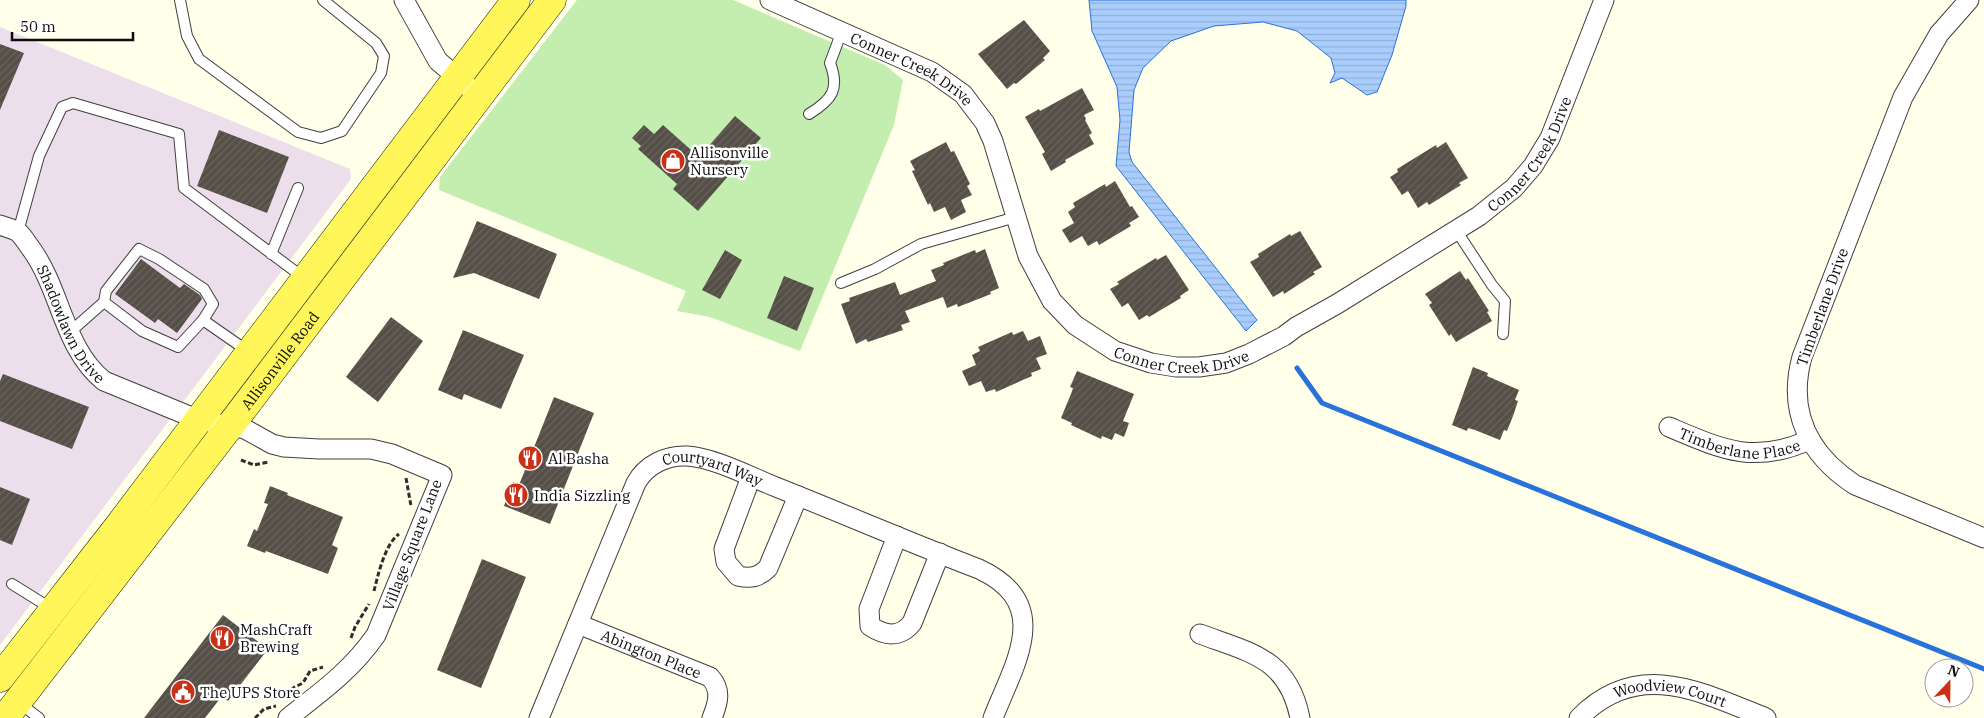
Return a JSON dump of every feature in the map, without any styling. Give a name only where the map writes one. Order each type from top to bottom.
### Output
[{"type":"main road","name":"Allisonville Road","points":[[215,423],[249,353],[516,0]]},
{"type":"main road","name":"Allisonville Road","points":[[11,710],[64,619],[215,423],[479,96],[552,0]]},
{"type":"main road","name":"Allisonville Road","points":[[0,678],[64,619]]},
{"type":"street","points":[[404,0],[438,60],[479,96]]},
{"type":"street","name":"Conner Creek Drive","points":[[770,0],[932,72],[963,94],[985,123],[993,141],[1028,256],[1052,301],[1086,334],[1115,351],[1151,364],[1176,367],[1199,367],[1226,363],[1268,346],[1479,216],[1514,188],[1533,166],[1550,138],[1604,0]]},
{"type":"street","name":"Timberlane Drive","points":[[1969,0],[1939,34],[1903,97],[1802,358],[1798,374],[1798,394],[1802,420],[1809,440],[1818,453],[1841,476],[1855,485],[1984,538]]},
{"type":"street","points":[[0,225],[18,232]]},
{"type":"street","name":"Shadowlawn Drive","points":[[18,232],[42,264],[70,332],[84,361],[94,373],[104,381],[215,423]]},
{"type":"street","name":"Village Square Lane","points":[[215,423],[245,430],[261,440],[284,447],[371,449],[381,451],[442,475],[376,635],[348,670],[285,711]]},
{"type":"street","name":"Timberlane Place","points":[[1669,427],[1713,445],[1748,453],[1775,452],[1794,448],[1809,440]]},
{"type":"street","name":"Courtyard Way","points":[[545,716],[578,624],[628,497],[640,475],[646,470],[669,458],[685,456],[705,459],[940,553],[994,576],[1008,587],[1017,601],[1023,617],[1023,639],[993,718]]},
{"type":"street","points":[[751,477],[724,549],[726,562],[738,576],[754,578],[768,568],[798,496]]},
{"type":"street","points":[[897,536],[869,609],[870,626],[884,633],[899,634],[907,630],[912,623],[940,553]]},
{"type":"street","name":"Abington Place","points":[[578,624],[710,677],[716,686],[719,697],[712,718]]},
{"type":"street","points":[[1200,634],[1257,657],[1278,671],[1292,690],[1300,718]]},
{"type":"street","name":"Woodview Court","points":[[1579,718],[1597,703],[1619,692],[1634,687],[1661,684],[1698,691],[1766,718]]},
{"type":"lane","points":[[180,0],[187,36],[199,59],[298,132],[321,138],[342,131],[381,73],[384,56],[376,43],[323,0]]},
{"type":"lane","points":[[809,114],[829,99],[835,87],[835,76],[830,63],[842,31]]},
{"type":"lane","points":[[18,232],[39,156],[62,108],[73,103],[179,134],[184,188],[305,279]]},
{"type":"lane","points":[[271,254],[298,188]]},
{"type":"lane","points":[[841,282],[875,269],[921,244],[1016,217]]},
{"type":"lane","points":[[1456,230],[1492,285],[1505,301],[1503,334]]},
{"type":"lane","points":[[70,332],[104,302],[106,291],[139,249],[159,259],[204,289],[214,304],[203,320],[178,347],[142,331],[104,302]]},
{"type":"lane","points":[[203,320],[249,353]]},
{"type":"lane","points":[[12,584],[64,619]]},
{"type":"lane","points":[[11,710],[39,718]]},
{"type":"path","points":[[241,460],[254,465],[268,462],[276,463]]},
{"type":"path","points":[[401,474],[406,476],[411,507],[408,513]]},
{"type":"path","points":[[374,593],[380,566],[393,539],[400,533],[403,527]]},
{"type":"path","points":[[351,641],[355,627],[371,599]]},
{"type":"path","points":[[285,700],[293,688],[303,684],[310,671],[322,668],[328,663]]},
{"type":"path","points":[[255,718],[264,710],[285,711]]},
{"type":"shaded area","points":[[0,27],[350,169],[351,179],[0,645]]},
{"type":"green space","points":[[577,0],[733,0],[885,65],[903,80],[894,125],[800,351],[710,317],[677,311],[686,291],[439,190],[440,177]]},
{"type":"water","points":[[1089,0],[1406,0],[1392,55],[1377,92],[1367,95],[1342,78],[1330,83],[1335,73],[1331,58],[1297,31],[1263,22],[1214,26],[1171,41],[1143,68],[1134,90],[1129,152],[1132,162],[1257,320],[1246,331],[1116,166],[1120,120],[1117,87],[1092,31]]},
{"type":"building","points":[[1024,20],[1050,51],[1043,58],[1045,60],[1007,89],[978,54]]},
{"type":"building","points":[[0,44],[24,53],[0,110]]},
{"type":"building","points":[[1082,88],[1094,110],[1084,115],[1092,133],[1089,135],[1094,144],[1065,160],[1066,162],[1051,171],[1042,154],[1045,152],[1025,117]]},
{"type":"building","points":[[735,116],[761,138],[698,211],[673,189],[677,184],[638,149],[641,146],[632,138],[644,125],[654,134],[663,125],[699,157]]},
{"type":"building","points":[[219,130],[289,157],[267,213],[197,186]]},
{"type":"building","points":[[946,142],[951,152],[954,151],[970,184],[967,186],[972,195],[961,200],[966,212],[951,220],[945,207],[934,212],[930,203],[928,205],[912,171],[915,170],[910,161]]},
{"type":"building","points":[[1446,142],[1468,178],[1459,183],[1461,185],[1429,205],[1427,202],[1418,208],[1408,191],[1402,195],[1390,177],[1398,172],[1397,169],[1436,145],[1437,148]]},
{"type":"building","points":[[1115,181],[1130,207],[1132,206],[1139,217],[1129,223],[1131,226],[1099,245],[1097,241],[1088,246],[1082,236],[1070,243],[1062,230],[1074,223],[1068,212],[1075,207],[1073,203],[1105,184],[1106,187]]},
{"type":"building","points":[[477,221],[557,254],[539,299],[474,273],[453,278]]},
{"type":"building","points":[[1300,231],[1322,267],[1313,272],[1315,274],[1284,294],[1283,291],[1273,297],[1250,262],[1259,257],[1258,254],[1290,234],[1291,236]]},
{"type":"building","points":[[985,249],[999,288],[990,292],[991,294],[958,307],[957,304],[947,308],[943,297],[905,311],[910,322],[901,325],[903,330],[868,342],[866,339],[856,344],[841,304],[850,301],[849,298],[895,282],[900,295],[936,281],[931,270],[944,265],[943,263],[975,250],[976,253]]},
{"type":"building","points":[[725,250],[742,260],[720,299],[702,290]]},
{"type":"building","points":[[1166,255],[1189,290],[1180,296],[1181,298],[1149,317],[1147,315],[1139,320],[1128,303],[1122,307],[1110,289],[1119,284],[1117,282],[1156,258],[1157,260]]},
{"type":"building","points":[[141,259],[180,288],[184,284],[200,295],[202,299],[177,333],[158,319],[155,323],[115,294]]},
{"type":"building","points":[[1460,271],[1466,280],[1468,278],[1489,311],[1487,312],[1492,321],[1456,342],[1451,334],[1449,336],[1429,305],[1432,303],[1425,294]]},
{"type":"building","points":[[784,276],[814,288],[797,331],[767,318]]},
{"type":"building","points":[[391,317],[423,341],[378,402],[346,377]]},
{"type":"building","points":[[463,330],[524,355],[501,409],[464,394],[462,400],[438,390]]},
{"type":"building","points":[[1023,331],[1028,341],[1040,336],[1047,354],[1036,358],[1041,369],[1031,373],[1032,376],[996,392],[995,389],[986,392],[981,381],[969,386],[962,371],[976,365],[972,355],[980,351],[978,347],[1012,332],[1013,335]]},
{"type":"building","points":[[1473,367],[1488,373],[1487,376],[1519,390],[1515,400],[1518,401],[1513,416],[1507,431],[1504,430],[1500,440],[1475,430],[1468,428],[1467,431],[1452,425]]},
{"type":"building","points":[[1077,371],[1134,394],[1123,421],[1129,423],[1124,437],[1115,433],[1112,440],[1102,436],[1101,439],[1071,425],[1072,423],[1061,418],[1071,394],[1073,388],[1070,387]]},
{"type":"building","points":[[3,374],[89,407],[72,449],[0,421],[0,381]]},
{"type":"building","points":[[554,397],[594,413],[550,524],[504,506],[513,482],[519,485]]},
{"type":"building","points":[[270,486],[288,493],[287,495],[343,517],[332,545],[338,548],[328,574],[247,546],[254,529],[257,531],[268,504],[264,503]]},
{"type":"building","points":[[0,487],[30,499],[12,545],[0,540]]},
{"type":"building","points":[[482,559],[526,577],[481,688],[437,670]]},
{"type":"building","points":[[223,615],[268,649],[228,701],[222,696],[205,718],[144,718]]},
{"type":"waterway","points":[[1297,368],[1322,403],[1984,669]]},
{"type":"place","name":"Allisonville Nursery","points":[[673,161]]},
{"type":"place","name":"Al Basha","points":[[530,458]]},
{"type":"place","name":"India Sizzling","points":[[516,495]]},
{"type":"place","name":"MashCraft Brewing","points":[[222,638]]},
{"type":"place","name":"The UPS Store","points":[[183,692]]}]
